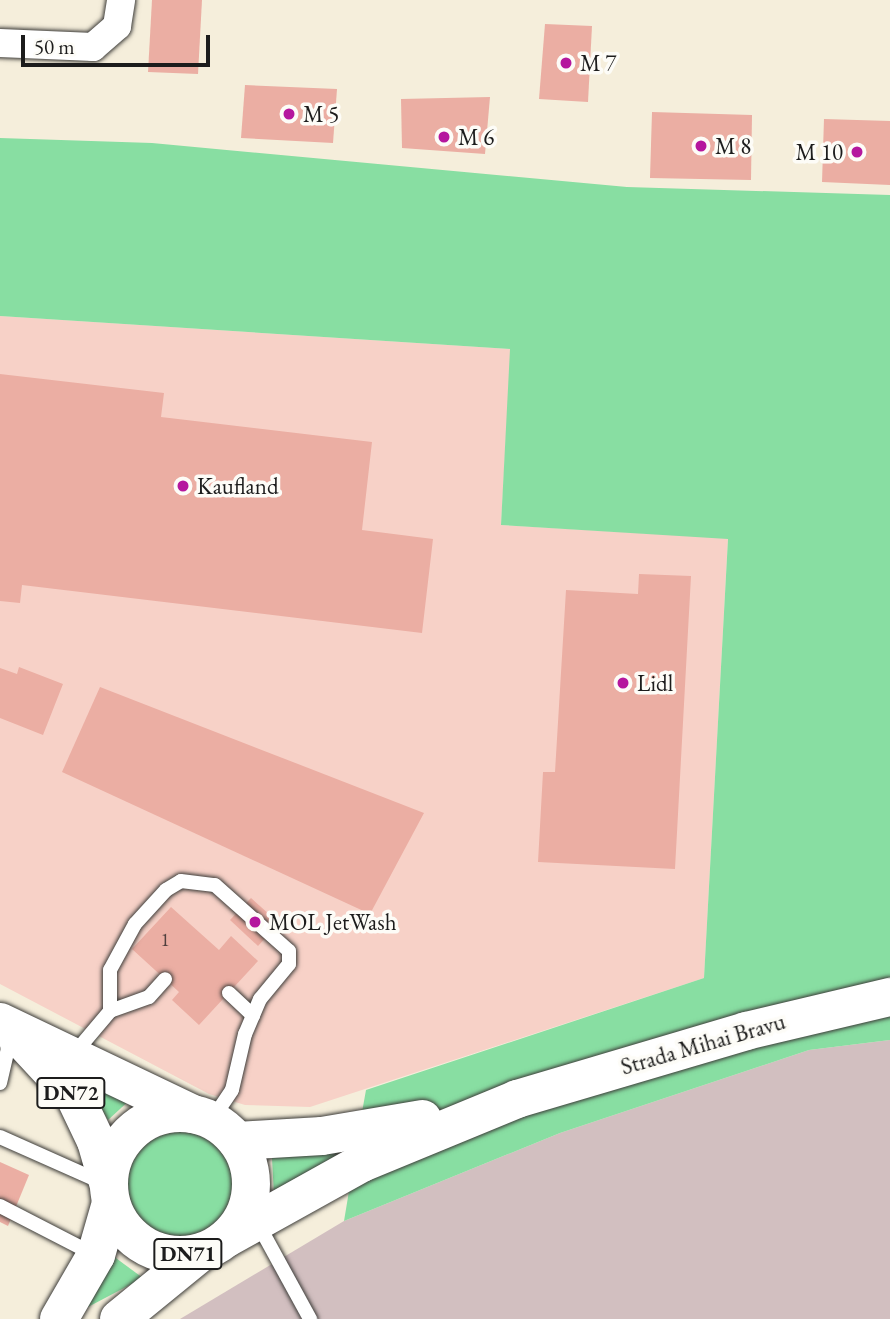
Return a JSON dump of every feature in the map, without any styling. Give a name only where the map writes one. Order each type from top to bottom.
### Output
[{"type":"main road","name":"Strada Mihai Bravu","points":[[214,1125],[355,1132],[517,1099],[746,1031],[890,998]]},
{"type":"main road","name":"DN72","points":[[0,1022],[214,1125]]},
{"type":"main road","name":"DN72","points":[[0,1022],[42,1058],[75,1097],[96,1141],[110,1195]]},
{"type":"main road","name":"Strada Mihai Bravu","points":[[228,1237],[362,1163],[517,1099]]},
{"type":"main road","points":[[59,1319],[96,1255],[110,1195],[111,1165],[134,1129],[172,1113],[214,1125]]},
{"type":"main road","name":"DN71","points":[[110,1195],[121,1224],[146,1246],[178,1256],[228,1237],[241,1222],[250,1191],[247,1159],[214,1125]]},
{"type":"main road","points":[[119,1319],[228,1237]]},
{"type":"street","points":[[0,43],[93,47],[117,26],[121,0]]},
{"type":"lane","points":[[110,1011],[110,970],[135,924],[166,890],[181,881],[200,880],[215,885],[289,951],[289,964],[253,1015],[232,1090],[214,1125]]},
{"type":"lane","points":[[73,1055],[110,1011],[149,997],[165,979]]},
{"type":"lane","points":[[229,993],[253,1015]]},
{"type":"lane","points":[[0,1022],[8,1049],[0,1083]]},
{"type":"lane","points":[[0,1137],[110,1195]]},
{"type":"lane","points":[[0,1206],[96,1255]]},
{"type":"lane","points":[[228,1237],[310,1319]]},
{"type":"shaded area","points":[[0,316],[511,349],[501,525],[728,538],[704,978],[310,1107],[245,1105],[209,1094],[0,984]]},
{"type":"shaded area","points":[[890,1040],[890,1319],[180,1319],[344,1221],[560,1133],[809,1050]]},
{"type":"green space","points":[[0,138],[152,143],[627,187],[890,195],[890,1040],[809,1050],[560,1133],[344,1221],[354,1161],[274,1196],[272,1158],[357,1140],[366,1090],[704,978],[728,539],[501,525],[510,349],[0,316]]},
{"type":"green space","points":[[76,1065],[132,1098],[108,1120]]},
{"type":"green space","points":[[180,1132],[200,1136],[217,1147],[228,1164],[232,1184],[228,1204],[217,1221],[200,1232],[180,1236],[160,1232],[143,1221],[132,1204],[128,1184],[132,1164],[143,1147],[160,1136]]},
{"type":"green space","points":[[109,1253],[143,1278],[69,1317]]},
{"type":"building","points":[[152,0],[202,0],[198,74],[148,72]]},
{"type":"building","name":"M 7","points":[[545,24],[592,26],[588,102],[539,99]]},
{"type":"building","name":"M 5","points":[[245,85],[337,89],[333,143],[241,138]]},
{"type":"building","name":"M 6","points":[[490,97],[485,154],[402,148],[401,99]]},
{"type":"building","name":"M 8","points":[[652,112],[752,115],[751,180],[650,178]]},
{"type":"building","name":"M 10","points":[[824,119],[890,121],[890,185],[822,182]]},
{"type":"building","name":"Kaufland","points":[[0,374],[164,393],[161,417],[372,442],[362,530],[433,539],[422,633],[22,585],[20,603],[0,601]]},
{"type":"building","name":"Lidl","points":[[639,574],[691,576],[675,869],[538,862],[543,772],[555,772],[566,590],[638,594]]},
{"type":"building","points":[[19,667],[63,684],[43,735],[0,718],[0,668],[17,674]]},
{"type":"building","points":[[100,687],[424,813],[370,914],[62,772]]},
{"type":"building","name":"MOL JetWash","points":[[251,898],[279,923],[258,946],[230,920]]},
{"type":"building","points":[[171,907],[219,950],[231,936],[258,961],[199,1025],[172,1000],[179,992],[132,949]]},
{"type":"building","points":[[0,1162],[29,1175],[8,1226],[0,1222]]},
{"type":"place","name":"M 7","points":[[566,63]]},
{"type":"place","name":"M 5","points":[[289,114]]},
{"type":"place","name":"M 6","points":[[444,137]]},
{"type":"place","name":"M 8","points":[[701,146]]},
{"type":"place","name":"M 10","points":[[857,152]]},
{"type":"place","name":"Kaufland","points":[[183,486]]},
{"type":"place","name":"Lidl","points":[[623,683]]},
{"type":"place","name":"MOL JetWash","points":[[255,922]]}]
